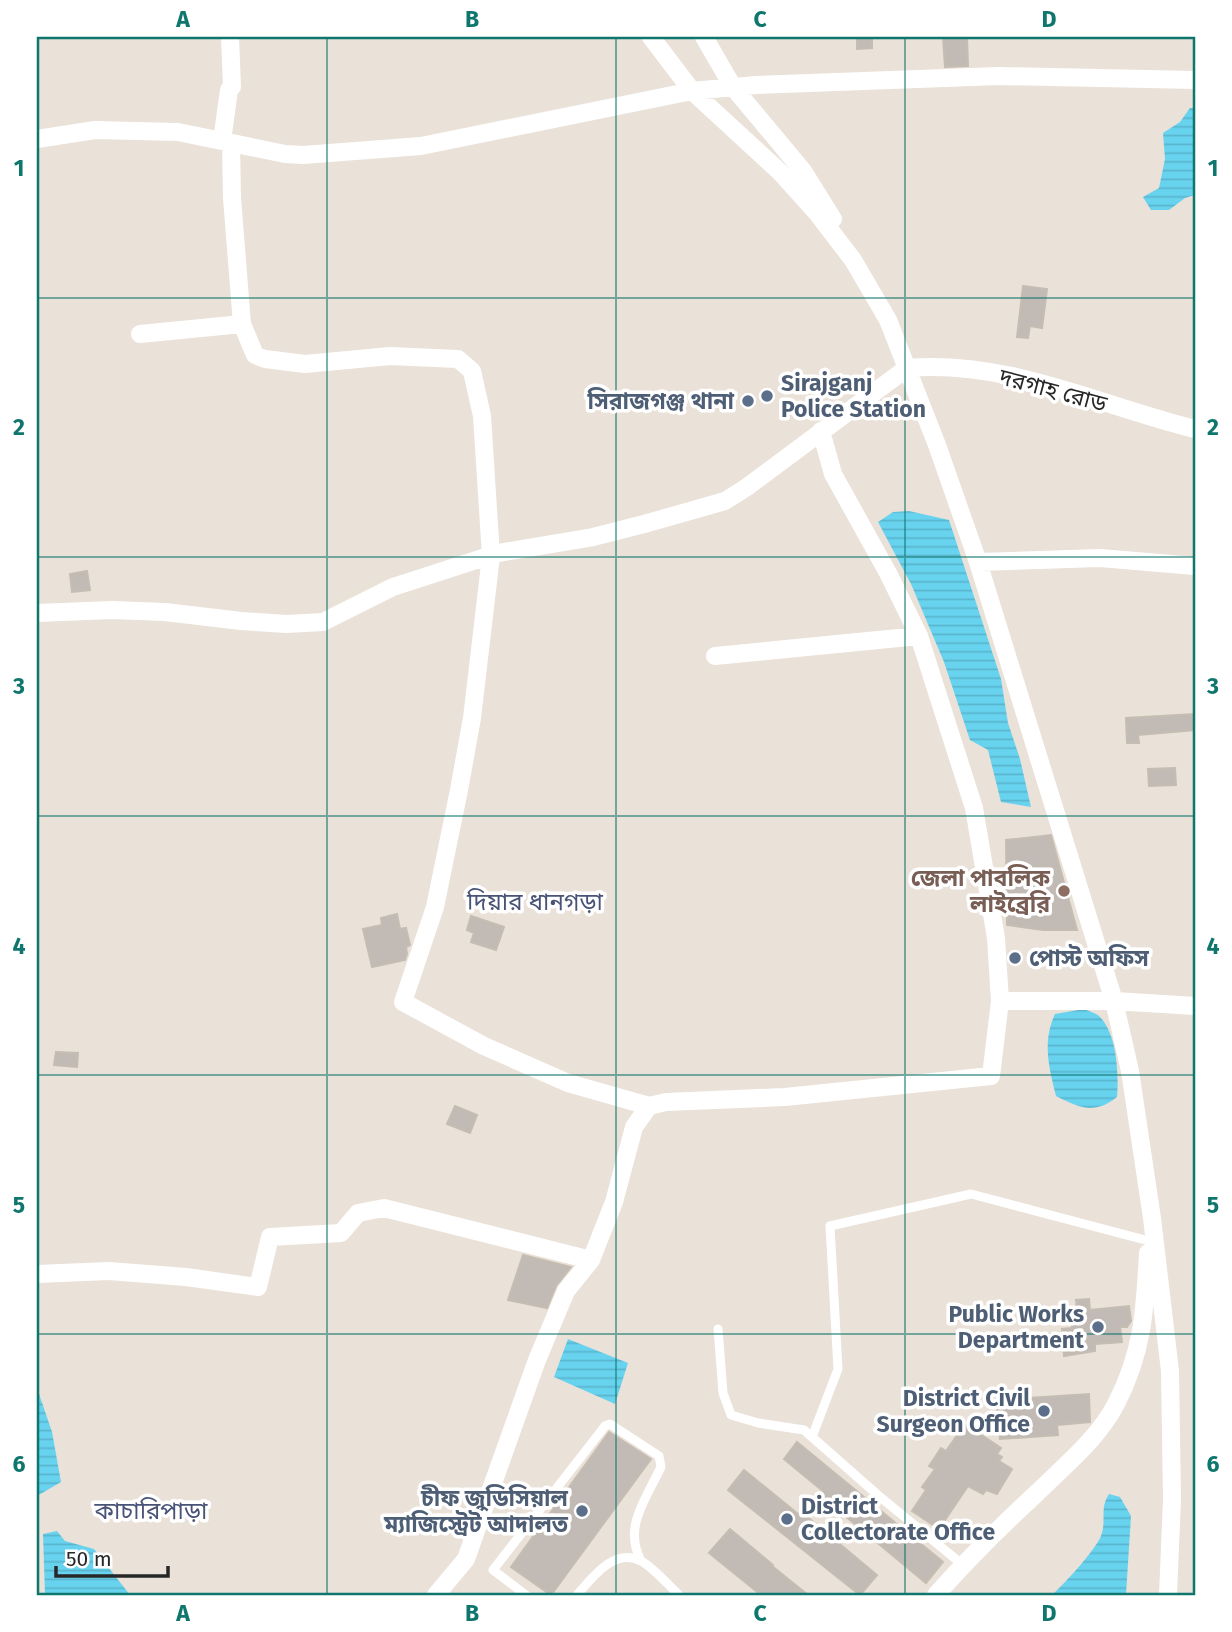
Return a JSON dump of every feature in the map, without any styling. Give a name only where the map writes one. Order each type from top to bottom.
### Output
[{"type":"street","points":[[230,37],[232,87],[229,90],[226,142],[242,324],[255,355],[265,359],[305,364],[390,356],[458,359],[472,371],[482,416],[491,556],[472,718],[435,907],[403,1002],[484,1046],[568,1083],[649,1106],[666,1102],[785,1097],[991,1076],[1000,1001],[996,938],[974,807],[919,636],[888,573],[833,474],[821,431]]},
{"type":"street","points":[[651,37],[692,91],[780,172],[817,213],[853,260]]},
{"type":"street","points":[[704,37],[733,88],[803,171],[829,210],[853,260],[888,320],[937,445],[978,562],[1114,1001],[1130,1071],[1152,1218],[1170,1371],[1171,1499],[1168,1595]]},
{"type":"street","points":[[37,139],[95,130],[178,132],[285,154],[303,155],[408,148],[692,91],[999,76],[1195,80]]},
{"type":"street","points":[[140,334],[242,324]]},
{"type":"street","name":"দরগাহ রোড","points":[[907,368],[936,366],[1036,381],[1154,419],[1195,429]]},
{"type":"street","points":[[37,613],[165,611],[241,621],[286,624],[323,622],[393,587],[491,556],[593,537],[725,501],[907,368]]},
{"type":"street","points":[[978,562],[1100,558],[1195,566]]},
{"type":"street","points":[[715,656],[919,636]]},
{"type":"street","points":[[1000,1001],[1114,1001],[1195,1006]]},
{"type":"street","points":[[436,1595],[466,1559],[537,1360],[566,1291],[592,1260],[614,1202],[634,1127],[649,1106]]},
{"type":"street","points":[[37,1274],[109,1271],[186,1277],[258,1287],[270,1237],[341,1233],[358,1213],[384,1208],[592,1260]]},
{"type":"street","points":[[936,1595],[963,1565],[1086,1445],[1115,1407],[1127,1381],[1145,1311],[1152,1218]]},
{"type":"lane","points":[[812,1437],[838,1369],[830,1226],[971,1194],[1149,1241]]},
{"type":"lane","points":[[718,1329],[723,1393],[731,1415],[758,1423],[804,1430],[963,1565]]},
{"type":"lane","points":[[526,1595],[494,1570],[605,1426],[610,1424],[660,1456],[662,1460],[634,1529],[635,1547],[641,1561],[679,1595]]},
{"type":"lane","points":[[577,1595],[608,1563],[628,1559],[641,1561]]},
{"type":"water","points":[[1190,108],[1195,108],[1195,195],[1185,198],[1169,210],[1151,210],[1143,197],[1159,188],[1165,159],[1163,133],[1180,122]]},
{"type":"water","points":[[909,511],[949,520],[1001,679],[1008,723],[1031,807],[1001,802],[988,750],[970,740],[944,662],[911,584],[878,522],[893,512]]},
{"type":"water","points":[[1084,1009],[1098,1015],[1105,1023],[1113,1043],[1117,1066],[1117,1097],[1094,1108],[1072,1104],[1056,1096],[1048,1055],[1049,1035],[1055,1014]]},
{"type":"water","points":[[568,1339],[628,1363],[615,1404],[554,1377]]},
{"type":"water","points":[[37,1388],[52,1432],[61,1482],[37,1496]]},
{"type":"water","points":[[1109,1494],[1120,1497],[1131,1516],[1126,1595],[1052,1595],[1079,1567],[1101,1536],[1104,1505]]},
{"type":"water","points":[[57,1531],[65,1541],[94,1549],[130,1595],[45,1595],[43,1534]]},
{"type":"building","points":[[857,37],[872,37],[872,48],[857,49]]},
{"type":"building","points":[[943,37],[967,37],[968,66],[945,67]]},
{"type":"building","points":[[1023,286],[1047,289],[1042,328],[1030,326],[1028,338],[1017,337]]},
{"type":"building","points":[[87,571],[90,590],[72,592],[70,574]]},
{"type":"building","points":[[1195,714],[1195,730],[1138,735],[1139,743],[1127,743],[1126,718]]},
{"type":"building","points":[[1175,768],[1176,785],[1149,786],[1148,769]]},
{"type":"building","points":[[1051,835],[1077,930],[1043,930],[1007,925],[1006,840]]},
{"type":"building","points":[[397,914],[400,929],[406,928],[410,945],[406,947],[405,960],[372,967],[363,929],[382,925],[381,918]]},
{"type":"building","points":[[471,916],[504,927],[496,950],[471,942],[474,933],[467,930]]},
{"type":"building","points":[[56,1052],[78,1053],[77,1067],[54,1065]]},
{"type":"building","points":[[455,1106],[477,1115],[470,1133],[447,1124]]},
{"type":"building","points":[[523,1255],[571,1267],[556,1286],[547,1308],[508,1300]]},
{"type":"building","name":"Public Works Department","points":[[1089,1299],[1090,1310],[1129,1306],[1131,1321],[1127,1327],[1120,1327],[1122,1342],[1095,1344],[1095,1351],[1064,1356],[1062,1329],[1072,1328],[1071,1320],[1078,1319],[1076,1300]]},
{"type":"building","name":"District Civil Surgeon Office","points":[[1089,1394],[1090,1422],[1057,1425],[1058,1435],[1000,1439],[997,1400]]},
{"type":"building","points":[[965,1424],[1001,1448],[997,1454],[1002,1457],[999,1461],[1012,1469],[997,1494],[986,1490],[983,1494],[968,1486],[939,1529],[912,1511],[926,1490],[922,1487],[935,1469],[929,1466],[941,1448],[946,1451]]},
{"type":"building","name":"চীফ জুডিসিয়াল ম্যাজিস্ট্রেট আদালত","points":[[609,1432],[651,1459],[551,1595],[511,1567]]},
{"type":"building","points":[[797,1442],[943,1562],[926,1583],[821,1496],[824,1492],[784,1459]]},
{"type":"building","points":[[744,1470],[803,1518],[805,1515],[877,1575],[860,1595],[728,1490]]},
{"type":"building","points":[[730,1529],[808,1595],[761,1595],[709,1553]]},
{"type":"place","name":"Sirajganj Police Station","points":[[767,396]]},
{"type":"place","name":"সিরাজগঞ্জ থানা","points":[[748,401]]},
{"type":"place","name":"জেলা পাবলিক লাইব্রেরি","points":[[1064,891]]},
{"type":"place","name":"পোস্ট অফিস","points":[[1015,958]]},
{"type":"place","name":"Public Works Department","points":[[1098,1327]]},
{"type":"place","name":"District Civil Surgeon Office","points":[[1044,1411]]},
{"type":"place","name":"চীফ জুডিসিয়াল ম্যাজিস্ট্রেট আদালত","points":[[582,1511]]},
{"type":"place","name":"District Collectorate Office","points":[[787,1519]]},
{"type":"district","name":"দিয়ার ধানগড়া","points":[[535,902]]},
{"type":"district","name":"কাচারিপাড়া","points":[[151,1511]]}]
